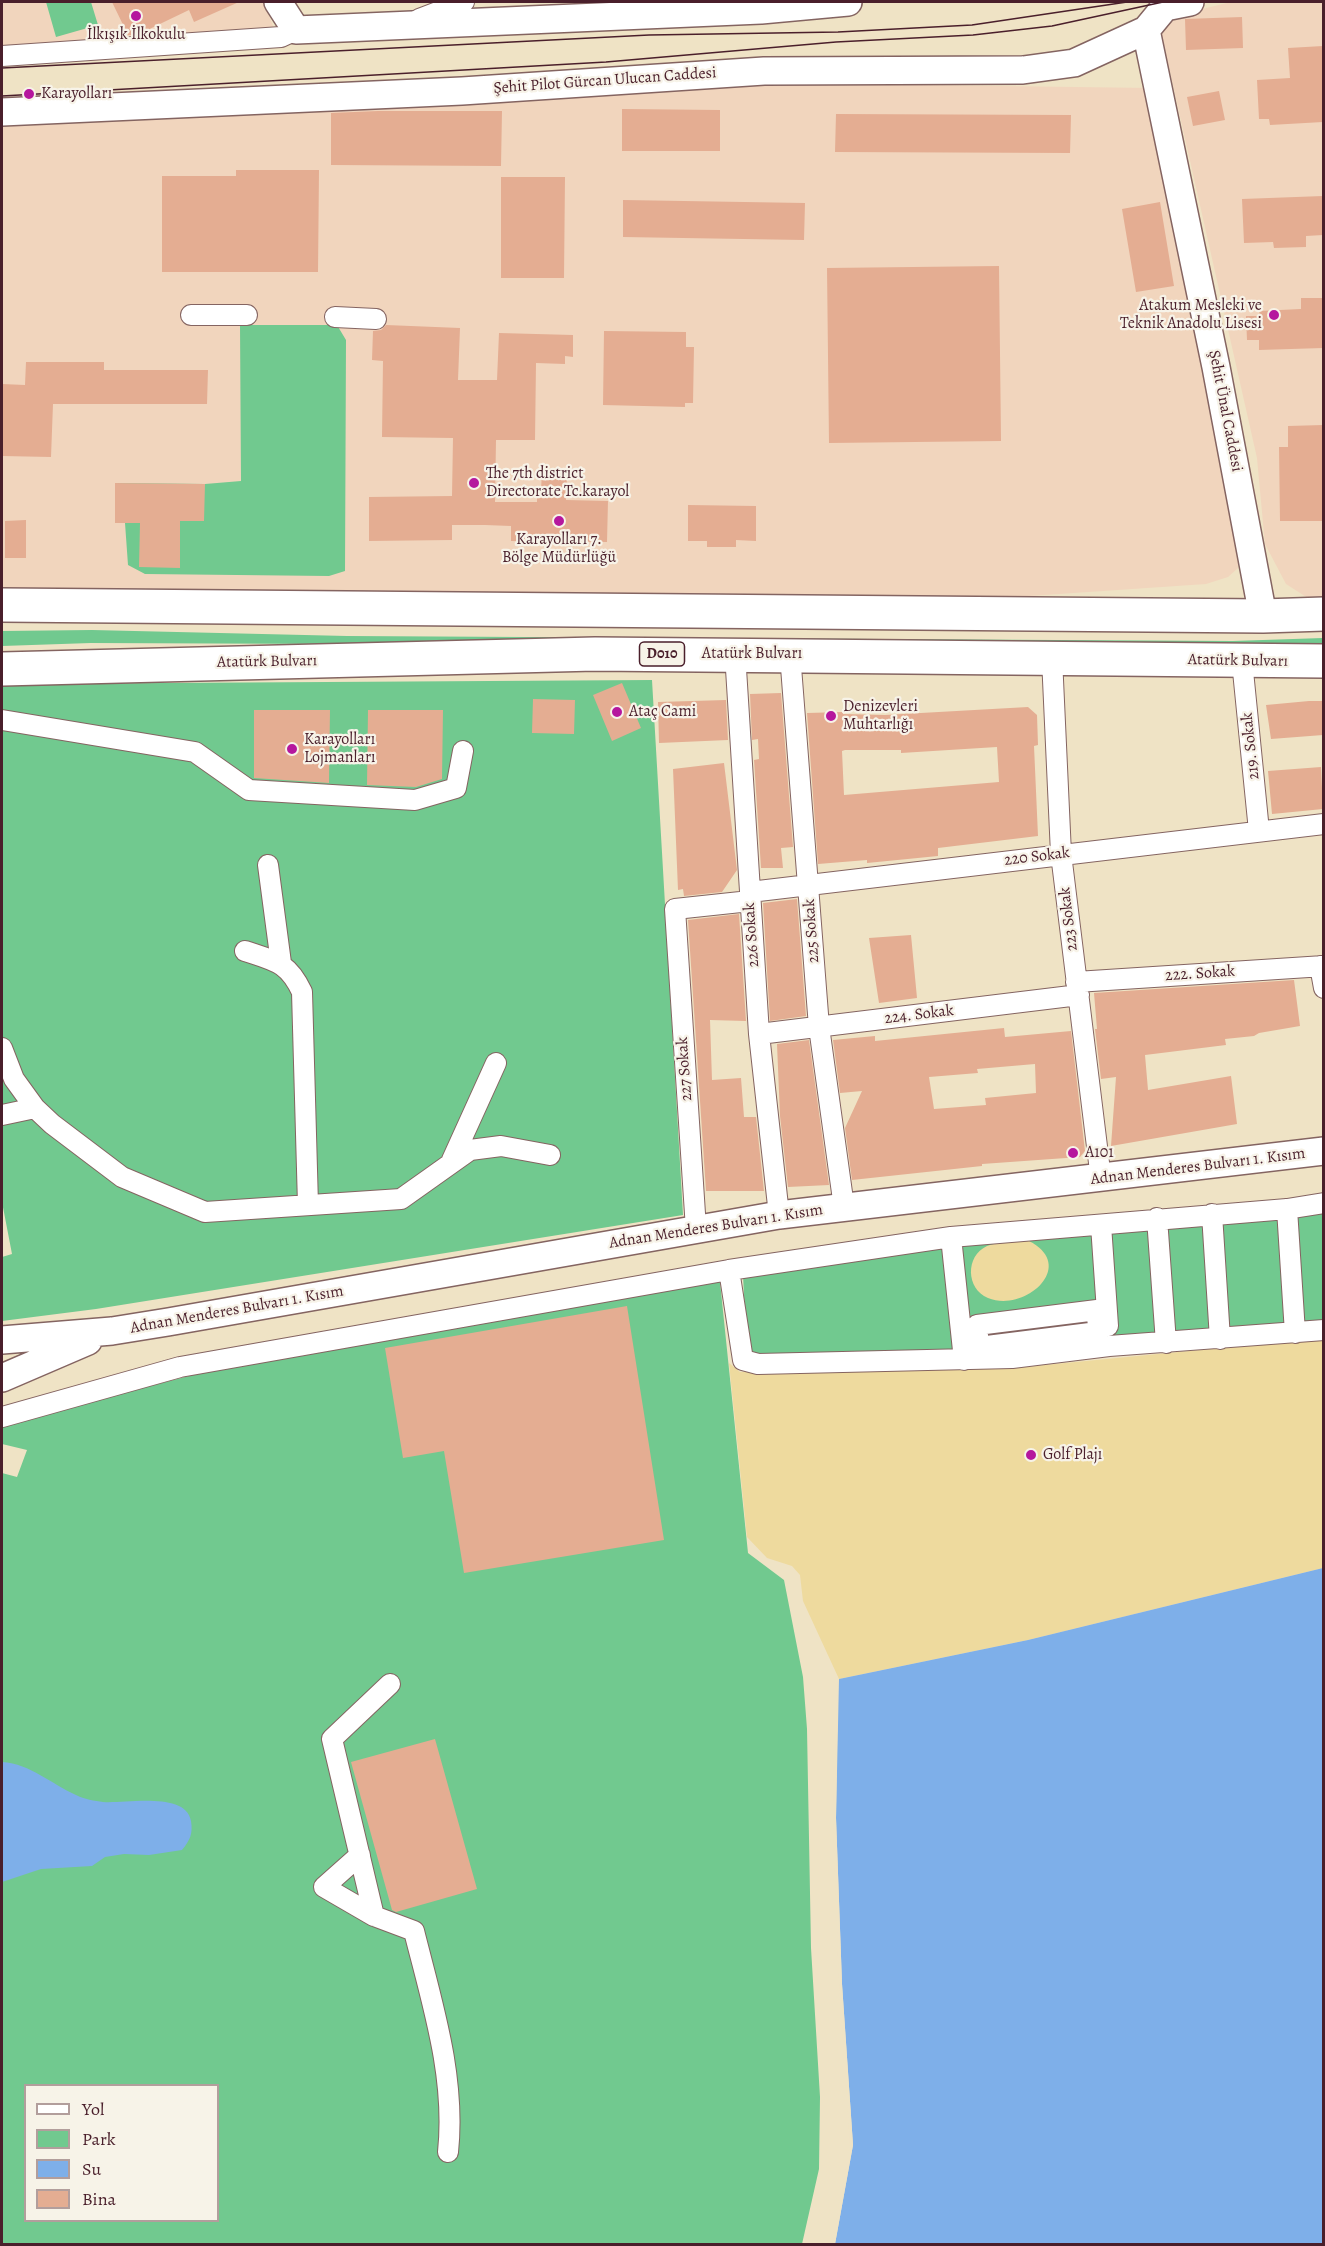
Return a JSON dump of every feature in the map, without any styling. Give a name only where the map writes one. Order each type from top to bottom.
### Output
[{"type":"highway","points":[[2,605],[1263,616],[1323,614]]},
{"type":"highway","name":"Atatürk Bulvarı","points":[[2,669],[595,654],[735,653],[1323,661]]},
{"type":"street","points":[[278,2],[296,30]]},
{"type":"street","points":[[410,23],[464,2]]},
{"type":"street","points":[[2,56],[281,37],[296,30],[848,2]]},
{"type":"street","name":"Şehit Pilot Gürcan Ulucan Caddesi","points":[[2,112],[462,91],[764,70],[1023,70],[1074,63],[1146,30],[1165,7],[1190,2]]},
{"type":"street","name":"Şehit Ünal Caddesi","points":[[1146,30],[1216,367],[1263,616]]},
{"type":"street","points":[[191,315],[248,315]]},
{"type":"street","points":[[335,317],[376,319]]},
{"type":"street","name":"226 Sokak","points":[[735,653],[759,1034],[779,1215]]},
{"type":"street","name":"225 Sokak","points":[[790,654],[819,1027],[844,1207]]},
{"type":"street","name":"223 Sokak","points":[[1052,658],[1061,854],[1101,1179]]},
{"type":"street","name":"219. Sokak","points":[[1242,661],[1259,831]]},
{"type":"street","points":[[2,720],[195,752],[249,790],[415,800],[456,789],[463,751]]},
{"type":"street","name":"220 Sokak","points":[[675,909],[809,885],[1323,824]]},
{"type":"street","points":[[268,865],[281,963]]},
{"type":"street","name":"227 Sokak","points":[[675,909],[696,1229]]},
{"type":"street","points":[[245,951],[281,963],[293,972],[302,992],[308,1205]]},
{"type":"street","points":[[1322,966],[1323,988]]},
{"type":"street","name":"222. Sokak","points":[[1078,989],[1322,966]]},
{"type":"street","name":"224. Sokak","points":[[759,1034],[1078,989]]},
{"type":"street","points":[[2,1048],[14,1079],[35,1108],[52,1124],[122,1177],[205,1212],[401,1199],[470,1150],[501,1146],[550,1155]]},
{"type":"street","points":[[452,1161],[496,1063]]},
{"type":"street","points":[[2,1115],[35,1108]]},
{"type":"street","name":"Adnan Menderes Bulvarı 1. Kısım","points":[[2,1340],[112,1331],[779,1215],[1101,1179],[1323,1151]]},
{"type":"street","points":[[2,1416],[180,1367],[729,1270],[951,1237],[1101,1225],[1157,1218],[1287,1209],[1323,1203]]},
{"type":"street","points":[[1287,1209],[1296,1332]]},
{"type":"street","points":[[1212,1214],[1220,1339]]},
{"type":"street","points":[[1157,1218],[1166,1343]]},
{"type":"street","points":[[1101,1225],[1102,1320],[1109,1346]]},
{"type":"street","points":[[951,1237],[969,1330],[979,1347],[1098,1332],[1102,1320]]},
{"type":"street","points":[[729,1270],[743,1360],[758,1364],[1012,1358],[1109,1346],[1323,1330]]},
{"type":"street","points":[[964,1360],[969,1330]]},
{"type":"street","name":"Adnan Menderes Bulvarı 1. Kısım","points":[[2,1377],[112,1331]]},
{"type":"street","points":[[374,1916],[332,1739],[390,1684]]},
{"type":"street","points":[[360,1856],[324,1887],[374,1916],[414,1931],[443,2048],[451,2120],[448,2152]]},
{"type":"shaded area","name":"İlkışık İlkokulu","points":[[2,2],[264,2],[275,31],[2,48]]},
{"type":"shaded area","name":"Atakum Mesleki ve Teknik Anadolu Lisesi","points":[[1231,2],[1323,2],[1323,599],[1311,600],[1286,584],[1265,544],[1257,458],[1161,32],[1169,17]]},
{"type":"shaded area","name":"Karayolları 7. Bölge Müdürlüğü","points":[[846,84],[1151,88],[1240,554],[1238,568],[1228,577],[1206,584],[1000,598],[2,590],[2,121],[706,87]]},
{"type":"green space","points":[[46,2],[91,2],[98,25],[56,37]]},
{"type":"green space","points":[[240,325],[337,325],[346,340],[345,571],[329,576],[145,574],[128,565],[125,523],[115,523],[115,483],[205,484],[241,481]]},
{"type":"green space","points":[[92,630],[347,636],[1233,641],[1323,638],[1324,648],[91,643],[2,646],[2,631]]},
{"type":"green space","points":[[652,680],[683,1215],[96,1309],[2,1321],[2,1257],[12,1254],[2,1202],[2,684]]},
{"type":"green space","points":[[1323,1208],[1324,1325],[1012,1354],[747,1358],[743,1275],[915,1248]]},
{"type":"green space","points":[[720,1282],[748,1553],[784,1580],[803,1677],[807,1729],[811,1948],[820,2097],[819,2169],[802,2244],[2,2244],[2,1473],[17,1477],[27,1450],[2,1444],[2,1424],[220,1368]]},
{"type":"sand","points":[[1029,1241],[1043,1251],[1048,1263],[1047,1274],[1041,1284],[1030,1293],[1017,1299],[1002,1301],[981,1294],[975,1287],[971,1272],[975,1257],[980,1251],[997,1243]]},
{"type":"sand","name":"Golf Plajı","points":[[1323,1338],[1323,1568],[1028,1640],[839,1679],[803,1601],[800,1575],[792,1566],[767,1558],[747,1537],[729,1363],[740,1372],[1024,1367]]},
{"type":"water","points":[[1323,1568],[1323,2244],[835,2244],[853,2145],[842,1984],[836,1818],[839,1679],[1028,1640]]},
{"type":"water","points":[[2,1762],[32,1770],[67,1791],[90,1800],[153,1801],[178,1806],[187,1812],[191,1821],[190,1837],[182,1850],[149,1855],[124,1854],[105,1857],[92,1866],[41,1869],[2,1882]]},
{"type":"pier","points":[[838,1676],[836,1818],[842,1984],[853,2145],[835,2244],[832,2244],[850,2144],[839,1984],[833,1818]]},
{"type":"building","points":[[112,2],[239,2],[194,22],[189,10],[137,35],[128,35]]},
{"type":"building","points":[[1242,17],[1243,48],[1186,50],[1185,19]]},
{"type":"building","points":[[1323,46],[1323,122],[1270,125],[1269,119],[1259,119],[1257,80],[1290,78],[1288,48]]},
{"type":"building","points":[[1219,91],[1225,120],[1193,126],[1187,97]]},
{"type":"building","points":[[622,109],[720,110],[720,151],[622,151]]},
{"type":"building","points":[[502,111],[501,166],[331,165],[331,113]]},
{"type":"building","points":[[836,114],[1071,115],[1070,153],[835,152]]},
{"type":"building","points":[[236,170],[319,170],[318,272],[162,272],[162,176],[236,176]]},
{"type":"building","points":[[501,177],[565,177],[564,278],[501,278]]},
{"type":"building","points":[[1323,196],[1323,235],[1306,236],[1306,247],[1274,248],[1273,242],[1244,243],[1242,199]]},
{"type":"building","points":[[623,200],[805,203],[804,240],[623,237]]},
{"type":"building","points":[[1160,202],[1174,286],[1136,292],[1122,209]]},
{"type":"building","points":[[999,266],[1001,441],[829,443],[827,268]]},
{"type":"building","points":[[1301,298],[1323,298],[1323,348],[1259,350],[1259,340],[1247,340],[1246,316],[1260,316],[1259,311],[1301,309]]},
{"type":"building","points":[[386,325],[460,328],[458,380],[497,380],[499,333],[573,335],[573,357],[565,356],[565,364],[536,363],[535,440],[496,440],[495,502],[537,502],[537,489],[541,489],[542,473],[567,474],[566,500],[608,501],[607,542],[511,541],[511,526],[485,525],[452,525],[452,540],[369,541],[369,497],[452,496],[453,438],[382,437],[383,361],[372,360],[373,331],[381,330]]},
{"type":"building","points":[[604,331],[686,332],[686,347],[694,347],[693,403],[685,403],[685,407],[603,405]]},
{"type":"building","points":[[26,362],[104,362],[104,370],[208,370],[207,404],[53,404],[51,457],[2,456],[2,384],[25,385]]},
{"type":"building","points":[[1323,425],[1323,521],[1280,521],[1279,447],[1288,447],[1288,426]]},
{"type":"building","points":[[115,483],[205,484],[204,521],[180,521],[180,568],[139,567],[140,523],[115,523]]},
{"type":"building","points":[[688,505],[756,506],[756,541],[736,540],[736,547],[707,547],[707,541],[688,541]]},
{"type":"building","points":[[26,520],[26,558],[5,558],[5,521]]},
{"type":"building","name":"Ataç Cami","points":[[622,683],[641,728],[612,741],[593,695]]},
{"type":"building","points":[[781,693],[793,847],[781,848],[783,868],[761,868],[754,760],[759,759],[758,739],[752,740],[750,694]]},
{"type":"building","points":[[533,699],[575,700],[574,734],[532,733]]},
{"type":"building","points":[[726,700],[728,740],[659,743],[658,702]]},
{"type":"building","points":[[1323,701],[1323,735],[1271,739],[1266,705]]},
{"type":"building","points":[[1028,707],[1037,715],[1038,745],[1034,746],[1038,836],[938,848],[938,856],[867,863],[867,860],[818,864],[807,713],[843,712],[843,714],[885,715]],"holes":[[[997,747],[999,782],[844,795],[842,751],[901,750],[901,753]]]},
{"type":"building","name":"Karayolları Lojmanları","points":[[254,710],[330,710],[329,783],[254,778]]},
{"type":"building","name":"Karayolları Lojmanları","points":[[368,710],[443,710],[442,779],[416,787],[367,785]]},
{"type":"building","points":[[724,763],[737,870],[722,892],[684,896],[683,889],[678,890],[673,769]]},
{"type":"building","points":[[1321,767],[1323,809],[1272,814],[1268,771]]},
{"type":"building","points":[[797,899],[806,1016],[770,1021],[763,903]]},
{"type":"building","points":[[739,914],[746,1021],[710,1020],[712,1080],[741,1078],[744,1117],[756,1117],[764,1191],[706,1191],[688,920]]},
{"type":"building","points":[[911,935],[917,998],[879,1003],[869,938]]},
{"type":"building","points":[[1294,980],[1300,1026],[1259,1033],[1254,1036],[1225,1039],[1226,1045],[1145,1055],[1148,1090],[1231,1076],[1237,1124],[1111,1146],[1116,1077],[1101,1079],[1095,1029],[1097,1029],[1094,993]]},
{"type":"building","points":[[1004,1028],[1005,1037],[1071,1031],[1085,1151],[1080,1157],[982,1164],[982,1166],[852,1180],[845,1128],[862,1091],[840,1093],[833,1040],[875,1036],[875,1041]],"holes":[[[1035,1064],[1036,1093],[985,1098],[986,1105],[934,1109],[929,1077],[978,1073],[977,1069]]]},
{"type":"building","points":[[809,1040],[829,1185],[788,1187],[780,1116],[777,1044]]},
{"type":"building","points":[[627,1306],[664,1540],[464,1573],[444,1451],[403,1458],[385,1348]]},
{"type":"building","points":[[435,1739],[477,1889],[396,1912],[392,1910],[351,1762]]},
{"type":"tram line","points":[[2,68],[649,35],[838,32],[972,25],[1127,2]]},
{"type":"tram line","points":[[2,96],[606,62],[836,42],[973,35],[1052,26],[1163,2]]},
{"type":"place","name":"İlkışık İlkokulu","points":[[136,16]]},
{"type":"place","name":"Karayolları","points":[[29,94]]},
{"type":"place","name":"Atakum Mesleki ve Teknik Anadolu Lisesi","points":[[1274,315]]},
{"type":"place","name":"The 7th district Directorate Tc.karayol","points":[[474,483]]},
{"type":"place","name":"Karayolları 7. Bölge Müdürlüğü","points":[[559,521]]},
{"type":"place","name":"Ataç Cami","points":[[617,712]]},
{"type":"place","name":"Denizevleri Muhtarlığı","points":[[831,716]]},
{"type":"place","name":"Karayolları Lojmanları","points":[[292,749]]},
{"type":"place","name":"A101","points":[[1073,1153]]},
{"type":"place","name":"Golf Plajı","points":[[1031,1455]]}]
